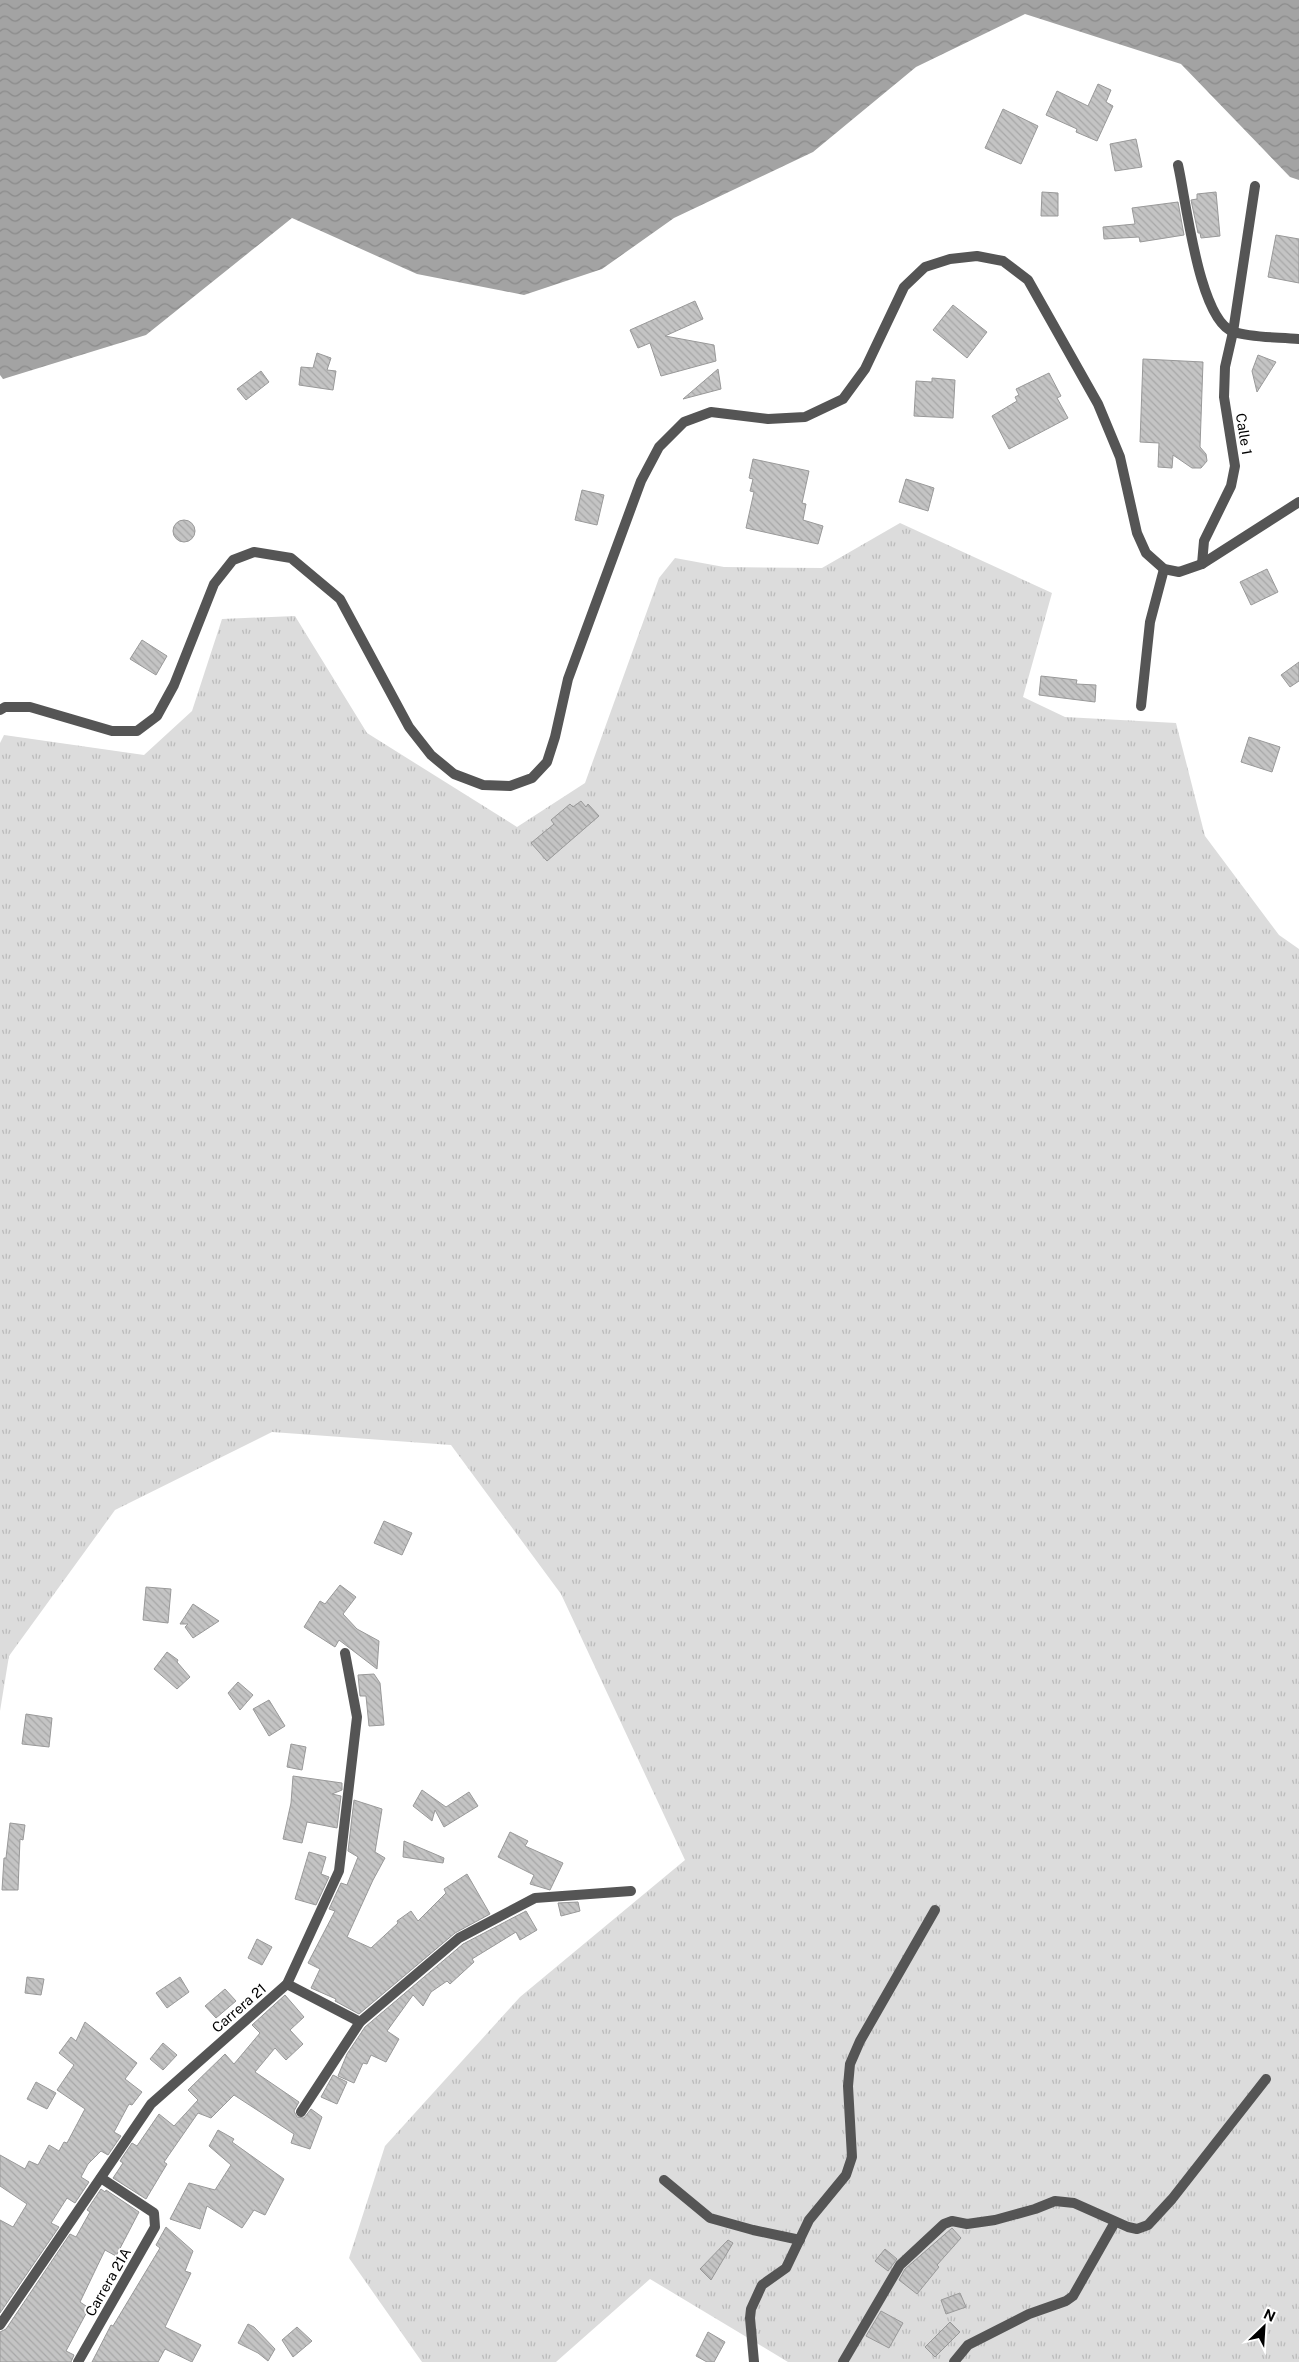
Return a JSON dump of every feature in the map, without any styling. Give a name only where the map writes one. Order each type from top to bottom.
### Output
[{"type":"street","points":[[1178,165],[1186,198],[1192,248],[1211,305],[1220,322],[1233,332],[1299,339]]},
{"type":"street","name":"Calle 1","points":[[1202,564],[1204,541],[1231,486],[1235,466],[1224,397],[1225,367],[1233,332],[1254,186]]},
{"type":"street","points":[[0,710],[5,707],[30,707],[112,730],[137,731],[157,716],[174,685],[214,584],[232,560],[254,552],[291,558],[340,599],[409,727],[431,755],[454,774],[483,785],[510,786],[532,778],[546,762],[555,737],[568,679],[641,481],[659,447],[684,422],[711,412],[768,419],[805,417],[843,399],[865,369],[904,287],[925,267],[950,259],[977,256],[1003,261],[1028,280],[1098,404],[1120,457],[1137,533],[1146,553],[1164,570],[1179,572],[1202,564],[1299,502]]},
{"type":"street","points":[[1141,706],[1150,622],[1164,570]]},
{"type":"street","name":"Carrera 21","points":[[0,2325],[151,2104],[287,1984],[339,1871],[357,1716],[345,1653]]},
{"type":"street","points":[[301,2112],[360,2022],[459,1938],[535,1898],[630,1892]]},
{"type":"street","points":[[754,2362],[750,2318],[751,2309],[762,2285],[786,2268],[809,2220],[846,2174],[852,2157],[848,2086],[850,2064],[860,2041],[935,1910]]},
{"type":"street","points":[[287,1984],[360,2022]]},
{"type":"street","points":[[843,2362],[900,2266],[944,2224],[952,2221],[967,2224],[995,2220],[1036,2209],[1055,2201],[1074,2204],[1114,2222],[1138,2229],[1148,2225],[1172,2199],[1266,2079]]},
{"type":"street","name":"Carrera 21A","points":[[78,2362],[156,2227],[154,2213],[100,2178]]},
{"type":"street","points":[[664,2180],[710,2218],[800,2240]]},
{"type":"street","points":[[954,2362],[968,2345],[1029,2314],[1073,2296],[1114,2222]]},
{"type":"green space","points":[[900,523],[1052,593],[1023,697],[1065,717],[1176,723],[1205,836],[1279,935],[1299,949],[1299,2362],[788,2362],[650,2279],[556,2362],[422,2362],[349,2258],[385,2146],[520,1997],[685,1860],[561,1594],[451,1445],[272,1432],[115,1510],[9,1656],[0,1711],[0,743],[4,735],[144,755],[192,711],[222,619],[295,616],[367,733],[517,827],[585,783],[659,578],[675,558],[724,567],[822,568]]},
{"type":"water","points":[[0,0],[1299,0],[1299,180],[1290,177],[1181,64],[1025,14],[916,67],[813,152],[674,218],[602,269],[524,295],[417,274],[292,218],[146,335],[3,379],[0,375]]},
{"type":"building","points":[[1098,84],[1111,90],[1106,102],[1113,106],[1097,141],[1076,132],[1077,129],[1046,115],[1057,91],[1088,106]]},
{"type":"building","points":[[1003,109],[1038,126],[1021,164],[985,148]]},
{"type":"building","points":[[1136,139],[1142,167],[1115,171],[1110,144]]},
{"type":"building","points":[[1042,192],[1058,193],[1058,216],[1041,216]]},
{"type":"building","points":[[1216,192],[1220,236],[1201,238],[1200,233],[1198,233],[1191,200],[1197,199],[1197,194]]},
{"type":"building","points":[[1178,202],[1184,235],[1140,242],[1139,237],[1104,239],[1103,227],[1135,224],[1132,208]]},
{"type":"building","points":[[1276,235],[1299,239],[1299,283],[1268,277]]},
{"type":"building","points":[[695,301],[703,319],[665,336],[714,345],[716,361],[661,376],[650,343],[638,348],[630,330]]},
{"type":"building","points":[[953,305],[987,332],[967,358],[933,330]]},
{"type":"building","points":[[317,353],[331,358],[327,370],[336,371],[333,390],[299,385],[301,367],[313,368]]},
{"type":"building","points":[[1258,355],[1276,362],[1257,392],[1252,371]]},
{"type":"building","points":[[1143,359],[1203,362],[1200,447],[1206,454],[1207,461],[1201,468],[1192,468],[1173,455],[1172,468],[1158,467],[1159,443],[1140,442]]},
{"type":"building","points":[[718,369],[721,389],[683,399]]},
{"type":"building","points":[[261,371],[269,382],[246,400],[237,389]]},
{"type":"building","points":[[1049,373],[1061,396],[1057,398],[1068,418],[1009,449],[992,416],[1017,401],[1015,397],[1019,395],[1016,389]]},
{"type":"building","points":[[932,378],[955,380],[953,418],[914,416],[916,381],[932,382]]},
{"type":"building","points":[[753,459],[809,471],[802,503],[806,504],[803,520],[823,526],[818,544],[746,528],[754,492],[750,491],[753,479],[749,478]]},
{"type":"building","points":[[906,479],[934,488],[928,511],[899,502]]},
{"type":"building","points":[[582,490],[604,495],[597,525],[575,520]]},
{"type":"building","points":[[184,520],[192,523],[195,531],[192,539],[184,542],[176,539],[173,531],[176,523]]},
{"type":"building","points":[[1267,569],[1278,592],[1251,605],[1240,582]]},
{"type":"building","points":[[142,640],[167,656],[156,675],[130,659]]},
{"type":"building","points":[[1299,662],[1299,681],[1290,687],[1281,675]]},
{"type":"building","points":[[1041,676],[1077,680],[1076,684],[1096,685],[1095,702],[1039,695]]},
{"type":"building","points":[[1249,737],[1280,747],[1272,772],[1241,762]]},
{"type":"building","points":[[581,801],[586,807],[588,804],[599,816],[547,861],[531,843],[554,824],[551,820],[570,804],[573,807]]},
{"type":"building","points":[[384,1521],[412,1533],[402,1555],[374,1543]]},
{"type":"building","points":[[340,1585],[356,1597],[343,1614],[357,1629],[379,1641],[377,1669],[339,1640],[335,1647],[304,1627],[320,1601],[325,1604]]},
{"type":"building","points":[[146,1587],[171,1589],[168,1623],[143,1620]]},
{"type":"building","points":[[193,1604],[219,1621],[193,1638],[185,1627],[188,1624],[180,1624]]},
{"type":"building","points":[[167,1652],[178,1660],[177,1662],[190,1677],[177,1689],[154,1669]]},
{"type":"building","points":[[374,1674],[380,1683],[384,1725],[369,1726],[366,1696],[360,1696],[358,1675]]},
{"type":"building","points":[[238,1682],[253,1695],[240,1710],[228,1693]]},
{"type":"building","points":[[269,1700],[285,1726],[269,1736],[253,1709]]},
{"type":"building","points":[[26,1714],[52,1718],[49,1747],[22,1744]]},
{"type":"building","points":[[291,1744],[306,1747],[302,1770],[287,1767]]},
{"type":"building","points":[[293,1776],[342,1783],[342,1790],[332,1794],[341,1796],[337,1828],[307,1822],[302,1843],[283,1839],[291,1803]]},
{"type":"building","points":[[422,1790],[446,1807],[469,1792],[478,1806],[444,1827],[435,1810],[432,1821],[413,1806]]},
{"type":"building","points":[[354,1800],[382,1809],[375,1852],[385,1858],[347,1937],[371,1948],[398,1923],[397,1921],[411,1911],[418,1921],[446,1893],[444,1889],[467,1874],[490,1914],[455,1933],[359,2014],[335,2001],[336,1999],[311,1988],[320,1969],[308,1963],[335,1911],[329,1909],[341,1883],[347,1885],[358,1857],[348,1851]]},
{"type":"building","points":[[10,1823],[25,1825],[23,1840],[20,1839],[18,1890],[2,1890],[4,1858],[6,1858]]},
{"type":"building","points":[[510,1832],[528,1841],[525,1846],[563,1863],[550,1890],[530,1884],[534,1875],[498,1857]]},
{"type":"building","points":[[404,1841],[444,1858],[443,1863],[403,1857]]},
{"type":"building","points":[[309,1852],[326,1857],[321,1874],[329,1877],[316,1905],[295,1899]]},
{"type":"building","points":[[578,1902],[580,1911],[561,1916],[558,1903]]},
{"type":"building","points":[[526,1911],[537,1930],[520,1940],[516,1932],[472,1959],[474,1962],[450,1984],[447,1981],[431,1992],[423,2006],[413,1995],[387,2031],[399,2039],[386,2062],[371,2055],[367,2064],[363,2063],[354,2083],[338,2076],[347,2054],[365,2027],[463,1944]]},
{"type":"building","points":[[257,1939],[272,1947],[262,1965],[248,1958]]},
{"type":"building","points":[[27,1977],[44,1979],[41,1995],[25,1993]]},
{"type":"building","points":[[180,1977],[189,1992],[167,2008],[156,1993]]},
{"type":"building","points":[[225,1989],[236,2001],[216,2018],[205,2006]]},
{"type":"building","points":[[285,1995],[304,2017],[290,2030],[303,2044],[286,2060],[275,2048],[255,2072],[299,2102],[294,2111],[297,2117],[304,2118],[311,2109],[322,2117],[310,2149],[291,2143],[294,2134],[234,2095],[211,2118],[198,2113],[164,2162],[167,2164],[146,2199],[113,2178],[123,2163],[120,2161],[132,2143],[137,2146],[159,2114],[174,2126],[198,2100],[188,2090],[225,2054],[234,2064],[260,2033],[252,2025]]},
{"type":"building","points":[[85,2022],[137,2063],[125,2079],[142,2092],[132,2105],[129,2104],[114,2132],[121,2136],[108,2155],[101,2151],[88,2164],[81,2177],[89,2182],[75,2203],[67,2198],[51,2223],[59,2227],[0,2313],[0,2220],[13,2227],[27,2204],[0,2186],[0,2155],[25,2169],[29,2161],[38,2165],[49,2145],[59,2151],[64,2142],[67,2143],[85,2109],[57,2090],[74,2065],[59,2053],[71,2037],[76,2041]]},
{"type":"building","points":[[163,2043],[177,2055],[163,2070],[150,2059]]},
{"type":"building","points":[[333,2075],[347,2082],[337,2104],[321,2097]]},
{"type":"building","points":[[36,2082],[56,2093],[47,2109],[27,2099]]},
{"type":"building","points":[[218,2130],[234,2139],[232,2142],[284,2179],[265,2215],[254,2210],[242,2228],[207,2206],[200,2229],[170,2219],[189,2183],[215,2190],[231,2165],[209,2146]]},
{"type":"building","points":[[101,2189],[105,2192],[106,2190],[139,2212],[116,2256],[105,2250],[80,2302],[89,2308],[66,2351],[74,2355],[71,2362],[0,2362],[0,2332],[6,2329],[70,2234],[76,2237],[90,2212],[87,2210]]},
{"type":"building","points":[[166,2227],[193,2251],[185,2271],[191,2273],[165,2327],[201,2345],[192,2362],[165,2349],[158,2362],[92,2362],[111,2325],[113,2326],[160,2248],[156,2245]]},
{"type":"building","points":[[952,2228],[961,2238],[937,2265],[939,2267],[917,2294],[899,2280],[905,2269]]},
{"type":"building","points":[[728,2240],[733,2243],[711,2280],[700,2269]]},
{"type":"building","points":[[885,2249],[897,2259],[888,2271],[875,2261]]},
{"type":"building","points":[[960,2293],[966,2307],[946,2314],[941,2300]]},
{"type":"building","points":[[881,2311],[903,2323],[889,2348],[866,2336]]},
{"type":"building","points":[[950,2322],[960,2332],[935,2357],[925,2347]]},
{"type":"building","points":[[248,2324],[254,2327],[275,2349],[268,2361],[258,2353],[238,2343]]},
{"type":"building","points":[[297,2327],[312,2341],[293,2357],[282,2340]]},
{"type":"building","points":[[708,2332],[725,2342],[714,2362],[707,2362],[696,2356]]}]
